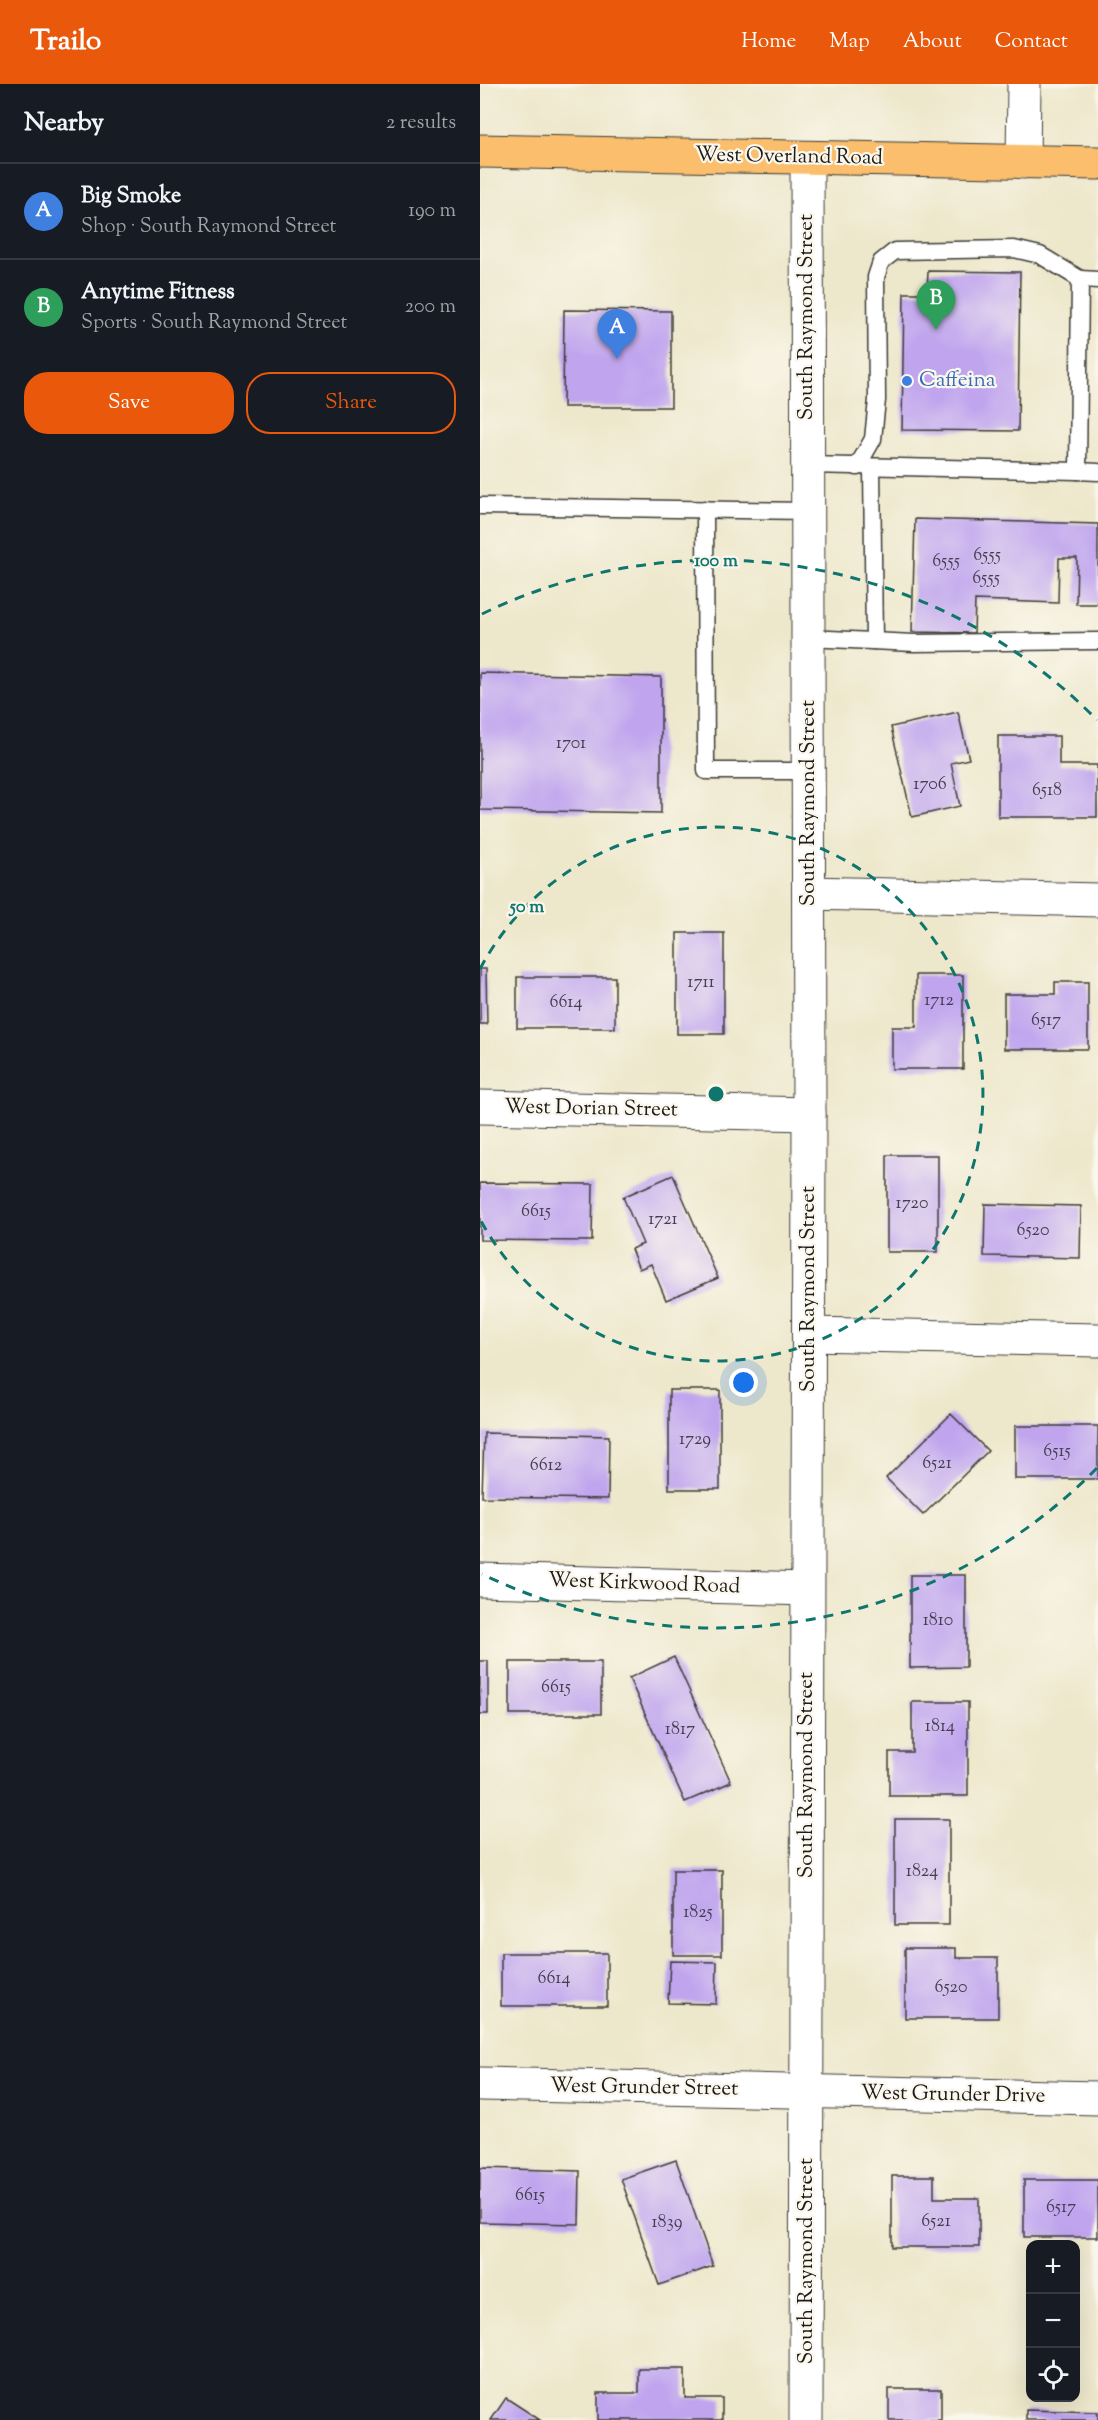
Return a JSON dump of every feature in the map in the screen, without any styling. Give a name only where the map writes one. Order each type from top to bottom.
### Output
[{"type":"main road","name":"West Overland Road","points":[[480,151],[1098,164]]},
{"type":"street","points":[[1023,162],[1024,84]]},
{"type":"street","name":"South Raymond Street","points":[[806,2420],[809,1334],[807,158]]},
{"type":"street","points":[[809,893],[1098,900]]},
{"type":"street","name":"West Dorian Street","points":[[480,1107],[809,1114]]},
{"type":"street","points":[[809,1334],[1098,1340]]},
{"type":"street","name":"West Kirkwood Road","points":[[480,1580],[807,1588]]},
{"type":"street","name":"West Grunder Street","points":[[480,2084],[807,2092]]},
{"type":"street","name":"West Grunder Drive","points":[[807,2092],[1098,2098]]},
{"type":"lane","points":[[874,641],[864,467],[873,439],[877,400],[876,277],[881,262],[895,251],[1014,249],[1040,255],[1080,279],[1098,280]]},
{"type":"lane","points":[[1078,471],[1080,279]]},
{"type":"lane","points":[[807,465],[1098,472]]},
{"type":"lane","points":[[480,506],[807,511]]},
{"type":"lane","points":[[705,509],[706,771],[808,771]]},
{"type":"lane","points":[[808,638],[926,643],[1098,641]]},
{"type":"building","points":[[928,271],[1020,272],[1018,431],[902,430],[904,293],[927,293]]},
{"type":"building","points":[[564,310],[671,311],[671,407],[563,407]]},
{"type":"building","points":[[915,519],[1098,524],[1098,604],[1076,604],[1077,558],[1059,558],[1058,603],[975,600],[974,633],[912,632]]},
{"type":"building","points":[[480,673],[661,677],[661,813],[480,810]]},
{"type":"building","points":[[958,712],[969,759],[951,763],[960,806],[912,817],[891,727]]},
{"type":"building","points":[[998,736],[1059,736],[1059,765],[1097,765],[1097,817],[998,817]]},
{"type":"building","points":[[677,933],[724,933],[724,1034],[677,1034]]},
{"type":"building","points":[[480,969],[486,969],[487,1024],[480,1024]]},
{"type":"building","points":[[916,975],[963,975],[963,1069],[892,1069],[892,1027],[916,1027]]},
{"type":"building","points":[[517,977],[615,977],[615,1028],[517,1028]]},
{"type":"building","points":[[1055,982],[1088,982],[1088,1049],[1004,1049],[1004,994],[1055,994]]},
{"type":"building","points":[[887,1155],[938,1155],[938,1252],[887,1252]]},
{"type":"building","points":[[673,1175],[718,1278],[666,1300],[651,1264],[639,1269],[631,1249],[643,1244],[623,1197]]},
{"type":"building","points":[[480,1183],[593,1184],[592,1241],[480,1240]]},
{"type":"building","points":[[985,1204],[1081,1206],[1080,1258],[984,1256]]},
{"type":"building","points":[[669,1390],[720,1390],[720,1489],[669,1489]]},
{"type":"building","points":[[951,1414],[988,1451],[923,1515],[886,1478]]},
{"type":"building","points":[[1015,1426],[1098,1426],[1098,1479],[1015,1479]]},
{"type":"building","points":[[484,1433],[609,1436],[608,1499],[482,1497]]},
{"type":"building","points":[[910,1575],[966,1575],[966,1667],[910,1668]]},
{"type":"building","points":[[674,1657],[731,1782],[685,1802],[629,1678]]},
{"type":"building","points":[[480,1661],[488,1661],[488,1714],[480,1714]]},
{"type":"building","points":[[510,1662],[601,1662],[601,1714],[510,1714]]},
{"type":"building","points":[[912,1702],[968,1702],[968,1796],[889,1796],[889,1752],[912,1752]]},
{"type":"building","points":[[895,1819],[949,1819],[949,1925],[895,1925]]},
{"type":"building","points":[[673,1870],[722,1870],[722,1955],[673,1955]]},
{"type":"building","points":[[905,1948],[956,1948],[956,1958],[998,1958],[998,2018],[905,2018]]},
{"type":"building","points":[[501,1953],[607,1953],[607,2006],[501,2006]]},
{"type":"building","points":[[670,1961],[717,1962],[716,2004],[668,2003]]},
{"type":"building","points":[[676,2160],[713,2266],[659,2285],[621,2179]]},
{"type":"building","points":[[480,2168],[580,2171],[579,2224],[480,2222]]},
{"type":"building","points":[[892,2176],[934,2176],[934,2198],[979,2198],[979,2247],[892,2247]]},
{"type":"building","points":[[1024,2180],[1098,2180],[1098,2237],[1024,2237]]},
{"type":"building","points":[[639,2369],[685,2369],[685,2398],[722,2398],[722,2420],[598,2420],[598,2393],[639,2393]]},
{"type":"building","points":[[889,2389],[941,2389],[941,2420],[889,2420]]},
{"type":"building","points":[[506,2398],[540,2420],[491,2420]]},
{"type":"building","points":[[1026,2410],[1098,2412],[1098,2420],[1026,2420]]},
{"type":"place","name":"Anytime Fitness","points":[[936,330]]},
{"type":"place","name":"Big Smoke","points":[[617,359]]},
{"type":"place","name":"Caffeina","points":[[907,381]]}]
